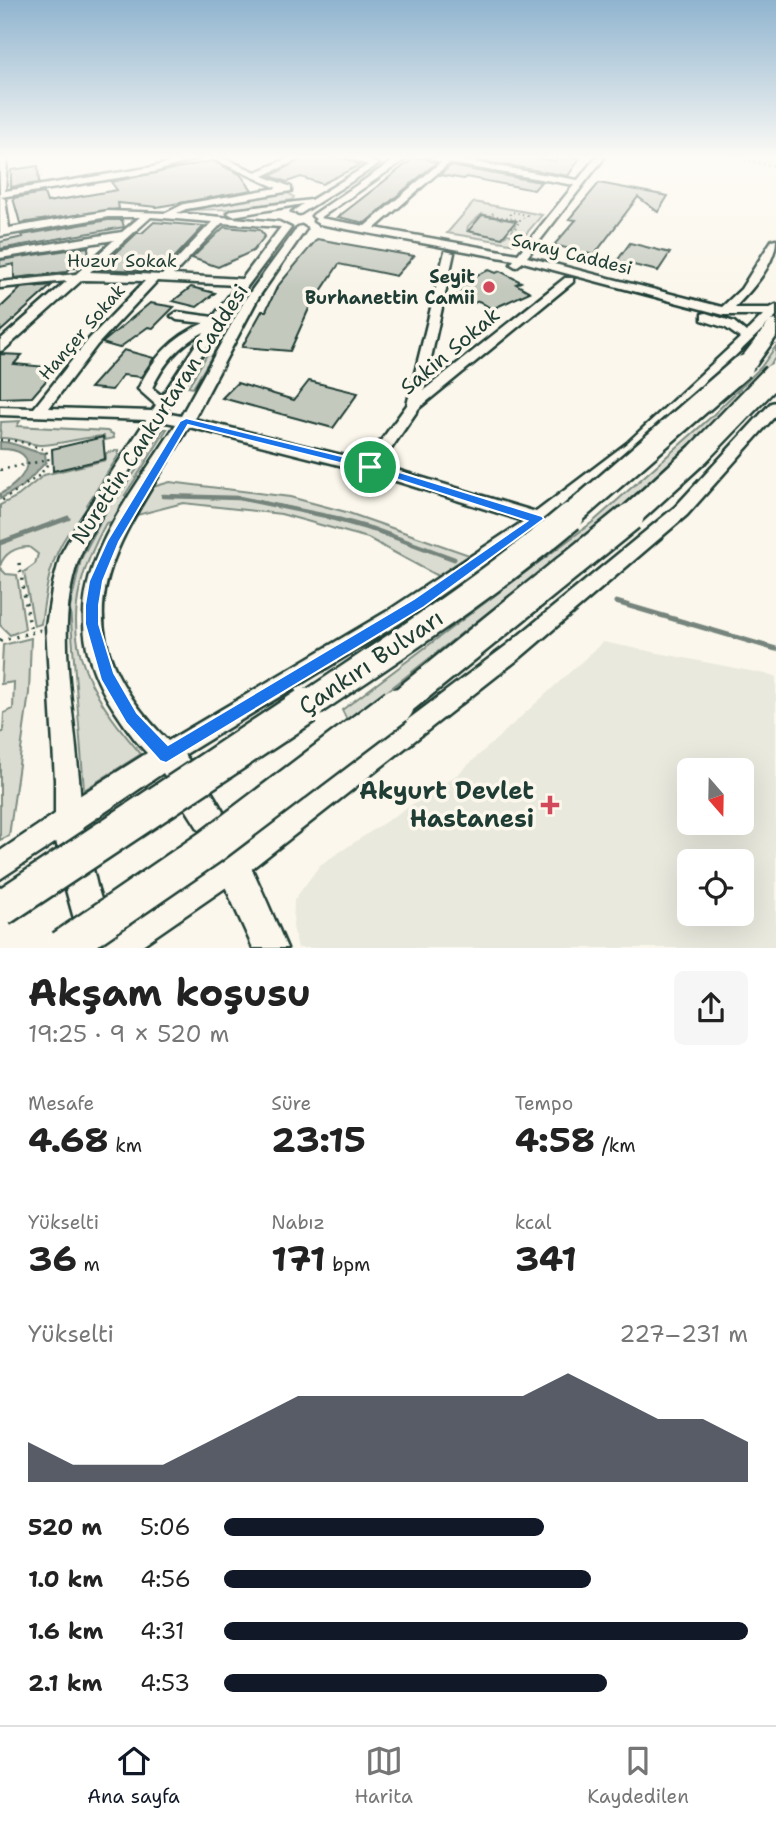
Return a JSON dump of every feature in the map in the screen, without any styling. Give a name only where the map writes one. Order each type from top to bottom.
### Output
[{"type":"highway","name":"Çankırı Bulvarı","points":[[63,948],[136,901],[316,769],[584,556],[693,459],[761,362],[775,315]]},
{"type":"highway","name":"Çankırı Bulvarı","points":[[0,909],[106,841],[419,630],[533,548],[761,362]]},
{"type":"main road","points":[[166,755],[185,776],[270,948]]},
{"type":"main road","name":"Çankırı Bulvarı","points":[[67,820],[166,755]]},
{"type":"main road","points":[[67,820],[81,886],[99,948]]},
{"type":"street","points":[[0,202],[2,233],[95,215],[169,213],[312,223]]},
{"type":"street","points":[[169,213],[184,207],[212,202]]},
{"type":"street","points":[[0,347],[149,214],[223,217],[296,202]]},
{"type":"street","points":[[283,222],[315,202]]},
{"type":"street","name":"Nurettin Cankurtaran Caddesi","points":[[166,755],[131,718],[118,698],[97,650],[92,624],[96,581],[124,522],[186,421],[252,299],[312,223],[341,202]]},
{"type":"street","points":[[368,229],[399,202]]},
{"type":"street","points":[[518,262],[565,202]]},
{"type":"street","points":[[297,212],[312,223]]},
{"type":"street","name":"Hançer Sokak","points":[[39,411],[93,342],[223,217]]},
{"type":"street","name":"Nurettin Cankurtaran Caddesi","points":[[67,820],[67,780],[56,626],[62,584],[70,554],[105,494],[283,222]]},
{"type":"street","name":"Saray Caddesi","points":[[312,223],[368,229],[724,311],[775,315]]},
{"type":"street","name":"Saray Caddesi","points":[[312,223],[449,253],[518,262],[569,280],[718,320],[761,362]]},
{"type":"street","points":[[0,255],[128,235]]},
{"type":"street","points":[[724,311],[745,291],[776,242]]},
{"type":"street","points":[[414,405],[449,253]]},
{"type":"street","name":"Huzur Sokak","points":[[0,285],[79,276],[244,282]]},
{"type":"street","name":"Sakin Sokak","points":[[370,467],[414,405],[569,280]]},
{"type":"street","points":[[177,316],[217,322]]},
{"type":"street","points":[[159,410],[145,389],[173,345],[187,334],[217,322]]},
{"type":"street","name":"Çankırı Bulvarı","points":[[166,755],[419,603],[538,519],[610,464],[681,403],[761,362]]},
{"type":"street","points":[[114,948],[232,868],[514,651],[681,510],[776,406]]},
{"type":"street","points":[[0,411],[159,410],[186,421],[370,467],[538,519]]},
{"type":"street","name":"Çankırı Bulvarı","points":[[0,866],[67,820]]},
{"type":"path","points":[[507,218],[512,212],[527,215],[520,220],[513,233]]},
{"type":"path","points":[[493,213],[491,215],[520,220]]},
{"type":"path","points":[[0,440],[18,441],[46,450],[49,462],[40,475],[0,502]]},
{"type":"path","points":[[0,470],[47,460]]},
{"type":"path","points":[[19,563],[31,633]]},
{"type":"path","points":[[0,640],[56,626]]},
{"type":"shaded area","points":[[230,202],[278,202],[235,209],[188,210]]},
{"type":"shaded area","points":[[474,202],[542,215],[526,234],[512,231],[517,221],[482,214],[468,226],[467,231],[503,238],[507,234],[523,237],[516,244],[447,233]]},
{"type":"shaded area","points":[[288,234],[293,235],[253,286],[193,388],[188,387],[244,291]]},
{"type":"shaded area","points":[[776,346],[776,357],[720,417],[615,513],[348,722],[342,710],[594,521],[711,417],[761,367]]},
{"type":"shaded area","points":[[20,421],[17,426],[107,431],[113,434],[114,438],[105,440],[104,436],[43,445],[0,438],[1,422]]},
{"type":"shaded area","points":[[164,429],[167,429],[125,495],[170,482],[290,497],[346,512],[475,557],[443,579],[368,538],[281,514],[183,503],[106,523],[90,557],[80,588],[76,617],[78,645],[86,672],[99,698],[141,754],[84,790],[70,608],[81,559],[99,525],[68,533],[52,565],[41,624],[34,626],[24,572],[35,564],[38,554],[29,547],[20,548],[8,554],[0,566],[0,505],[18,496],[44,475],[106,460],[106,453],[118,450],[118,456],[87,505],[118,497]]},
{"type":"shaded area","points":[[0,442],[45,453],[46,462],[23,486],[0,499],[0,494],[23,474],[26,460],[14,450],[0,449]]},
{"type":"shaded area","points":[[0,568],[6,574],[17,575],[25,629],[10,635],[0,625]]},
{"type":"shaded area","points":[[31,638],[29,693],[9,836],[0,840],[0,733],[3,732],[4,713],[13,709],[14,682],[1,684],[3,645]]},
{"type":"shaded area","name":"Akyurt Devlet Hastanesi","points":[[603,642],[776,676],[776,948],[298,948],[293,927],[294,900],[320,865],[458,774]]},
{"type":"building","points":[[14,202],[184,202],[157,207],[118,203],[119,209],[20,223]]},
{"type":"building","points":[[357,202],[390,202],[365,223],[338,217]]},
{"type":"building","points":[[583,202],[634,202],[594,255],[554,245],[576,220],[569,219]]},
{"type":"building","points":[[645,202],[664,202],[658,212]]},
{"type":"building","points":[[482,215],[516,221],[502,238],[468,231]]},
{"type":"building","points":[[122,220],[124,227],[0,249],[0,242],[23,237],[22,235]]},
{"type":"building","points":[[154,222],[204,226],[161,272],[99,269],[137,233],[142,233]]},
{"type":"building","points":[[224,227],[260,230],[265,236],[253,251],[218,267],[192,258]]},
{"type":"building","points":[[317,239],[414,256],[396,276],[339,264],[319,294],[316,293],[290,351],[242,347],[262,311],[266,311],[277,287]]},
{"type":"building","points":[[630,243],[670,253],[658,271],[617,261]]},
{"type":"building","points":[[88,247],[89,259],[79,268],[71,268],[66,272],[14,278],[14,264],[0,267],[0,260]]},
{"type":"building","name":"Seyit Burhanettin Camii","points":[[489,270],[496,273],[500,271],[521,282],[516,284],[530,292],[492,309],[455,292],[460,290],[452,285]]},
{"type":"building","points":[[52,285],[0,332],[0,308],[21,288]]},
{"type":"building","points":[[191,287],[215,293],[197,307],[173,301]]},
{"type":"building","points":[[150,303],[174,307],[153,328],[148,327],[119,348],[102,343]]},
{"type":"building","points":[[124,350],[154,358],[141,377],[123,375],[112,390],[90,388]]},
{"type":"building","points":[[0,354],[22,355],[14,364],[57,368],[32,397],[0,398]]},
{"type":"building","points":[[309,381],[358,393],[333,428],[222,398],[237,383],[294,400]]},
{"type":"building","points":[[103,437],[105,459],[53,471],[52,449]]},
{"type":"waterway","points":[[163,496],[239,498],[336,518]]},
{"type":"waterway","points":[[329,517],[375,530],[454,559]]},
{"type":"waterway","points":[[0,543],[68,518]]},
{"type":"waterway","points":[[616,602],[776,649]]},
{"type":"place","name":"Seyit Burhanettin Camii","points":[[489,287]]},
{"type":"place","name":"Akyurt Devlet Hastanesi","points":[[550,805]]},
{"type":"route","points":[[186,421],[370,467],[538,519],[419,603],[166,755],[131,718],[118,698],[97,650],[92,605],[96,581],[113,541],[186,421]]}]
